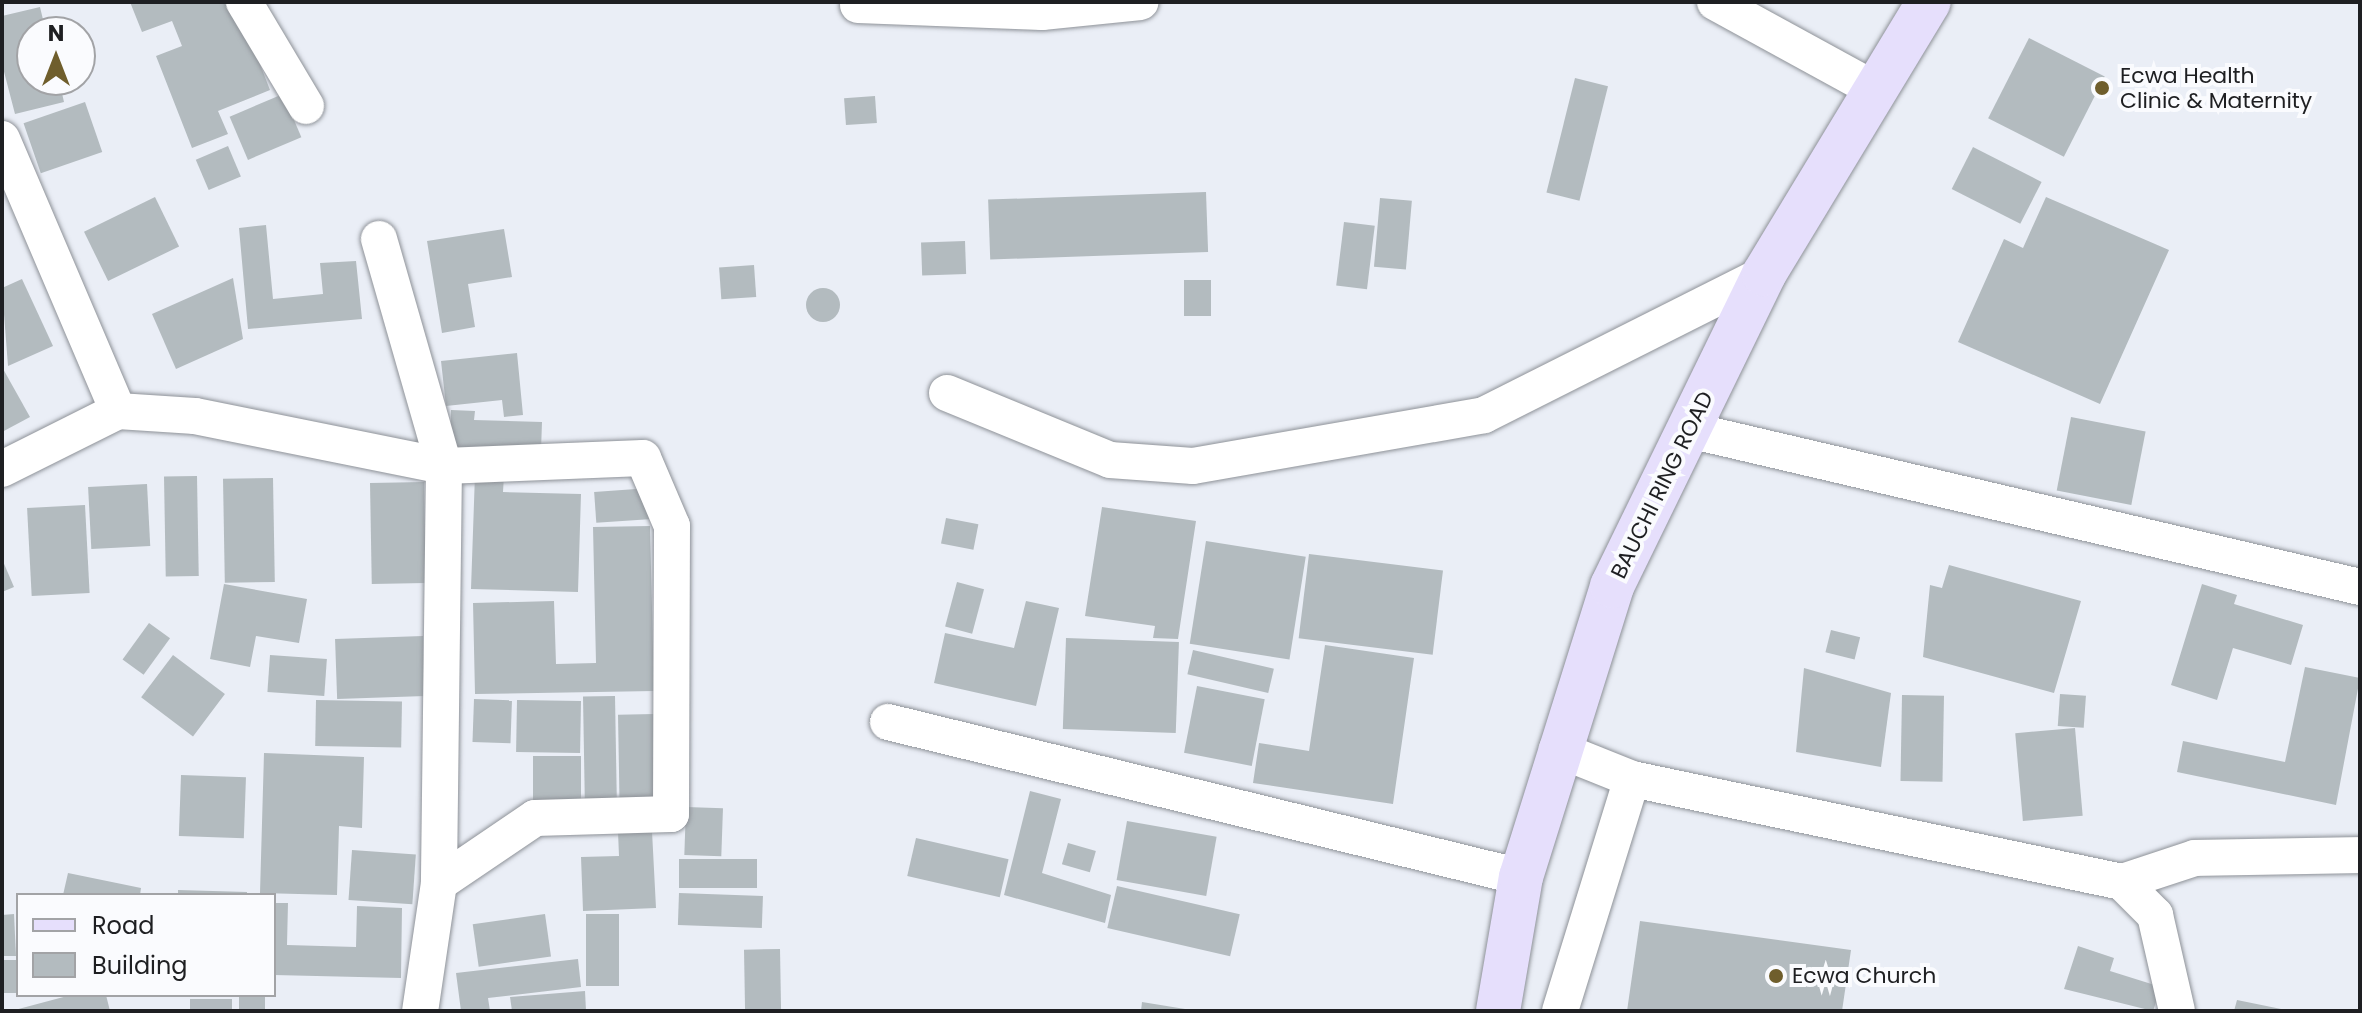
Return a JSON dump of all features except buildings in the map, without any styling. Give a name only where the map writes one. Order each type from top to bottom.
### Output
[{"type":"main road","name":"BAUCHI RING ROAD","points":[[1498,1011],[1521,877],[1557,749],[1612,586],[1764,274],[1872,88],[1929,2]]},
{"type":"street","points":[[244,2],[306,106]]},
{"type":"street","points":[[858,5],[1042,12],[1140,2]]},
{"type":"street","points":[[1715,2],[1872,88]]},
{"type":"street","points":[[2,139],[118,411]]},
{"type":"street","points":[[379,239],[444,466],[439,883],[420,1011]]},
{"type":"street","points":[[947,393],[1110,460],[1193,466],[1484,415],[1764,274]]},
{"type":"street","points":[[2,469],[118,411],[195,416],[444,466],[643,458],[672,526],[676,644],[671,814],[535,818],[439,883]]},
{"type":"street","points":[[1689,430],[2360,587]]},
{"type":"street","points":[[888,722],[1521,877]]},
{"type":"street","points":[[1557,749],[1632,779],[2122,882],[2195,858],[2360,855]]},
{"type":"street","points":[[1560,1011],[1632,779]]},
{"type":"street","points":[[2122,882],[2155,915],[2177,1011]]},
{"type":"place","name":"Ecwa Health Clinic & Maternity","points":[[2102,88]]},
{"type":"place","name":"Ecwa Church","points":[[1776,976]]}]
